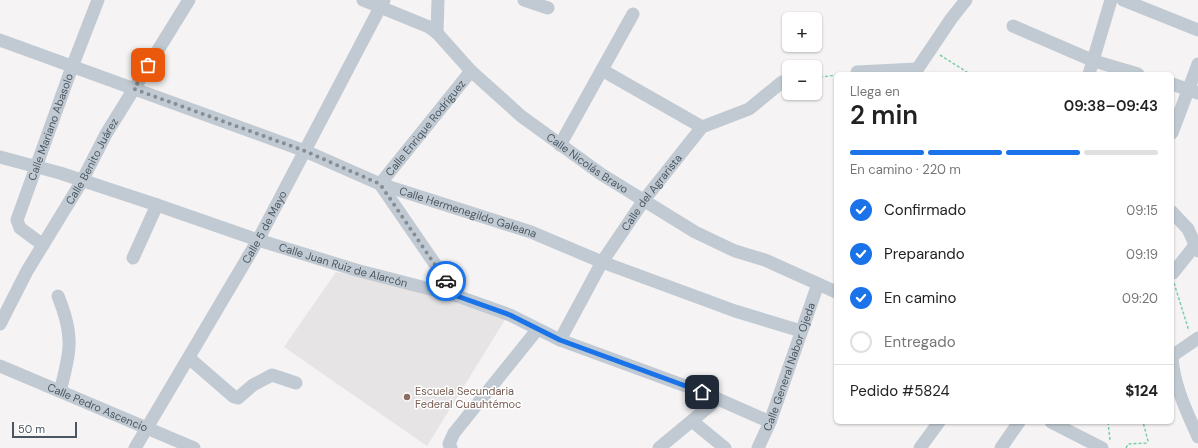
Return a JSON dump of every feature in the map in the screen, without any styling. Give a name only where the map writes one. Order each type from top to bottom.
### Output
[{"type":"street","name":"Calle Mariano Abasolo","points":[[43,245],[20,228],[17,220],[72,66],[98,0]]},
{"type":"street","name":"Calle Benito Juárez","points":[[0,324],[26,271],[82,181],[106,134],[189,0]]},
{"type":"street","name":"Calle Nicolás Bravo","points":[[363,0],[382,4],[420,22],[437,33],[471,71],[521,116],[560,145],[695,232],[735,251],[765,260],[834,291]]},
{"type":"street","points":[[437,33],[438,0]]},
{"type":"street","points":[[524,0],[548,8]]},
{"type":"street","points":[[857,72],[915,72],[966,0]]},
{"type":"street","points":[[1090,72],[1111,0]]},
{"type":"street","points":[[1123,0],[1198,30]]},
{"type":"street","name":"Calle 5 de Mayo","points":[[135,448],[258,240],[382,4]]},
{"type":"street","points":[[560,145],[633,14]]},
{"type":"street","points":[[1013,26],[1094,61],[1131,72]]},
{"type":"street","name":"Calle Hermenegildo Galeana","points":[[0,40],[305,151],[380,184],[531,232],[602,262],[735,311],[801,331]]},
{"type":"street","points":[[1174,129],[1193,91],[1198,64]]},
{"type":"street","points":[[602,70],[702,127],[749,109],[782,82]]},
{"type":"street","name":"Calle Enrique Rodríguez","points":[[380,184],[471,71]]},
{"type":"street","points":[[1174,85],[1193,91]]},
{"type":"street","name":"Calle del Agrarista","points":[[560,340],[602,262],[644,200],[702,127]]},
{"type":"street","name":"Calle Juan Ruiz de Alarcón","points":[[0,157],[36,166],[157,205],[258,240],[356,270],[457,296],[510,315],[537,330],[560,340],[718,398],[770,422]]},
{"type":"street","points":[[380,184],[457,296]]},
{"type":"street","points":[[133,258],[157,205]]},
{"type":"street","points":[[1174,214],[1188,229],[1197,248],[1174,272]]},
{"type":"street","name":"Calle General Nabor Ojeda","points":[[758,448],[770,422],[818,284]]},
{"type":"street","points":[[58,296],[67,318],[70,341],[69,358],[60,391]]},
{"type":"street","points":[[451,448],[450,444],[454,433],[537,330]]},
{"type":"street","points":[[1174,355],[1195,340]]},
{"type":"street","points":[[189,358],[234,397],[238,398],[253,385],[272,375],[296,383]]},
{"type":"street","name":"Calle Pedro Ascencio","points":[[0,366],[194,448]]},
{"type":"street","points":[[1174,373],[1186,409],[1198,437]]},
{"type":"street","points":[[659,448],[718,398]]},
{"type":"street","points":[[692,421],[725,448]]},
{"type":"street","points":[[920,448],[938,424]]},
{"type":"street","points":[[1001,448],[1018,424]]},
{"type":"street","points":[[1054,424],[1080,442],[1106,445]]},
{"type":"path","points":[[930,49],[967,72]]},
{"type":"path","points":[[822,77],[834,74]]},
{"type":"path","points":[[1174,276],[1195,340]]},
{"type":"path","points":[[1106,445],[1108,424]]},
{"type":"path","points":[[1126,448],[1128,444],[1146,443],[1148,441],[1144,424]]},
{"type":"shaded area","name":"Escuela Secundaria Federal Cuauhtémoc","points":[[336,272],[415,289],[506,318],[427,446],[284,347]]},
{"type":"way so far","points":[[148,65],[134,89],[305,151],[380,184],[446,281]]},
{"type":"place","name":"Escuela Secundaria Federal Cuauhtémoc","points":[[407,397]]},
{"type":"route","points":[[446,281],[457,296],[510,315],[537,330],[560,340],[702,392]]}]
